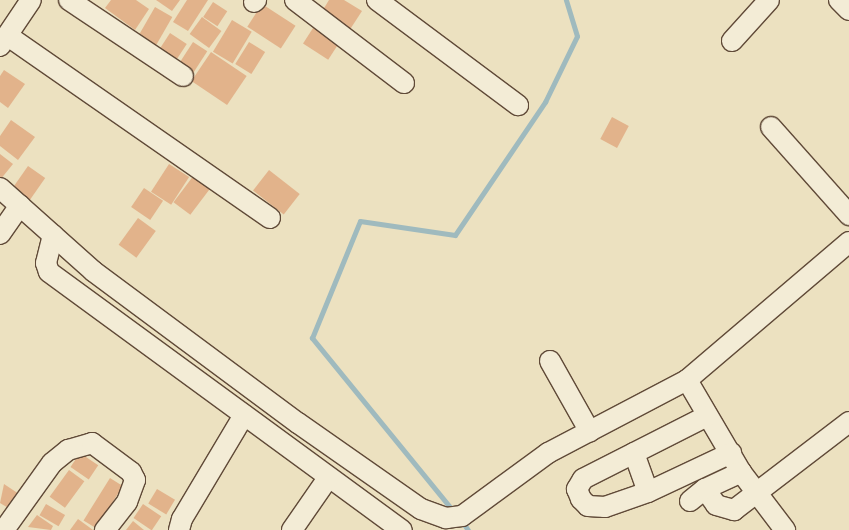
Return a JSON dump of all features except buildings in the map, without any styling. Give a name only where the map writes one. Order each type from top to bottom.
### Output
[{"type":"street","points":[[69,0],[183,76]]},
{"type":"street","points":[[295,0],[404,83]]},
{"type":"street","points":[[377,0],[518,105]]},
{"type":"street","points":[[732,41],[769,0]]},
{"type":"street","points":[[839,0],[849,10]]},
{"type":"street","points":[[23,3],[4,41],[270,218]]},
{"type":"street","points":[[770,127],[849,215]]},
{"type":"street","points":[[0,188],[93,271],[298,423],[420,509],[454,517],[541,458],[686,380],[849,242]]},
{"type":"street","points":[[0,234],[20,205]]},
{"type":"street","points":[[53,235],[46,262],[49,272],[328,478],[402,530]]},
{"type":"street","points":[[550,361],[590,432]]},
{"type":"street","points":[[686,380],[741,472],[785,530]]},
{"type":"street","points":[[179,530],[182,519],[244,415]]},
{"type":"street","points":[[707,416],[583,479],[577,489],[588,506],[605,507],[648,492],[731,453]]},
{"type":"street","points":[[705,488],[716,505],[726,510],[734,510],[758,495],[849,422]]},
{"type":"street","points":[[4,522],[52,464],[68,450],[92,443],[131,472],[135,480],[127,502],[106,530]]},
{"type":"street","points":[[634,453],[648,492]]},
{"type":"street","points":[[690,502],[705,488],[741,472]]},
{"type":"street","points":[[292,530],[328,478]]},
{"type":"waterway","points":[[454,512],[312,338],[360,221],[455,235],[545,102],[577,36],[566,0]]},
{"type":"waterway","points":[[461,520],[468,530]]}]
